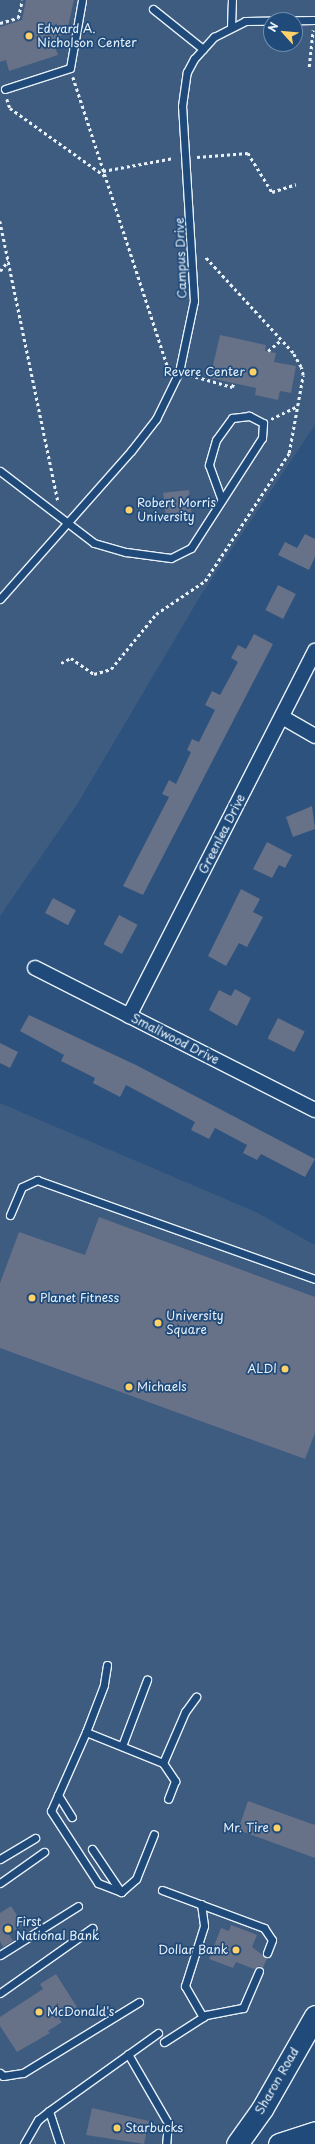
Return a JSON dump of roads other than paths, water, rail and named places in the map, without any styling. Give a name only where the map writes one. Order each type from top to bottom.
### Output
[{"type":"street","name":"Greenlea Drive","points":[[129,1016],[315,651]]},
{"type":"street","points":[[282,717],[315,736]]},
{"type":"street","name":"Smallwood Drive","points":[[35,968],[315,1110]]},
{"type":"street","name":"Sharon Road","points":[[237,2144],[262,2109],[315,2016]]},
{"type":"street","points":[[279,2144],[315,2132]]},
{"type":"lane","points":[[5,90],[70,68],[82,0]]},
{"type":"lane","points":[[231,27],[232,0]]},
{"type":"lane","points":[[153,9],[203,49]]},
{"type":"lane","name":"Campus Drive","points":[[0,599],[156,419],[174,384],[190,337],[194,266],[182,106],[187,72],[203,49],[231,27],[268,19],[315,20]]},
{"type":"lane","points":[[0,472],[94,543],[126,552],[172,558],[191,548],[222,500],[262,438],[262,423],[249,416],[232,418],[216,440],[209,465],[222,500]]},
{"type":"lane","points":[[10,1215],[22,1187],[37,1180],[315,1279]]},
{"type":"lane","points":[[107,1665],[104,1685],[86,1732],[51,1811],[98,1883],[121,1892]]},
{"type":"lane","points":[[122,1746],[147,1680]]},
{"type":"lane","points":[[163,1763],[185,1712],[196,1697]]},
{"type":"lane","points":[[86,1732],[163,1763],[175,1781],[168,1799]]},
{"type":"lane","points":[[58,1795],[72,1817]]},
{"type":"lane","points":[[121,1892],[136,1879],[154,1834]]},
{"type":"lane","points":[[0,1859],[35,1838]]},
{"type":"lane","points":[[92,1849],[121,1892]]},
{"type":"lane","points":[[0,1883],[44,1852]]},
{"type":"lane","points":[[162,1890],[264,1928],[272,1940],[267,1953]]},
{"type":"lane","points":[[202,1904],[204,1926],[184,1986],[203,2017]]},
{"type":"lane","points":[[0,1955],[78,1906]]},
{"type":"lane","points":[[0,1993],[92,1928]]},
{"type":"lane","points":[[164,2042],[203,2017],[243,2008],[259,1971]]},
{"type":"lane","points":[[0,2073],[3,2076],[23,2073],[139,2002]]},
{"type":"lane","points":[[24,2144],[38,2120],[158,2033]]},
{"type":"lane","points":[[128,2054],[168,2123],[166,2144]]},
{"type":"lane","points":[[49,2111],[60,2144]]},
{"type":"place","name":"Edward A. Nicholson Center","points":[[29,36]]},
{"type":"place","name":"Revere Center","points":[[253,372]]},
{"type":"place","name":"Robert Morris University","points":[[129,510]]},
{"type":"place","name":"Planet Fitness","points":[[32,1298]]},
{"type":"place","name":"University Square","points":[[158,1323]]},
{"type":"place","name":"ALDI","points":[[285,1369]]},
{"type":"place","name":"Michaels","points":[[129,1387]]},
{"type":"place","name":"Mr. Tire","points":[[277,1828]]},
{"type":"place","name":"First National Bank","points":[[8,1929]]},
{"type":"place","name":"Dollar Bank","points":[[236,1950]]},
{"type":"place","name":"McDonald's","points":[[39,2012]]},
{"type":"place","name":"Starbucks","points":[[117,2128]]}]
